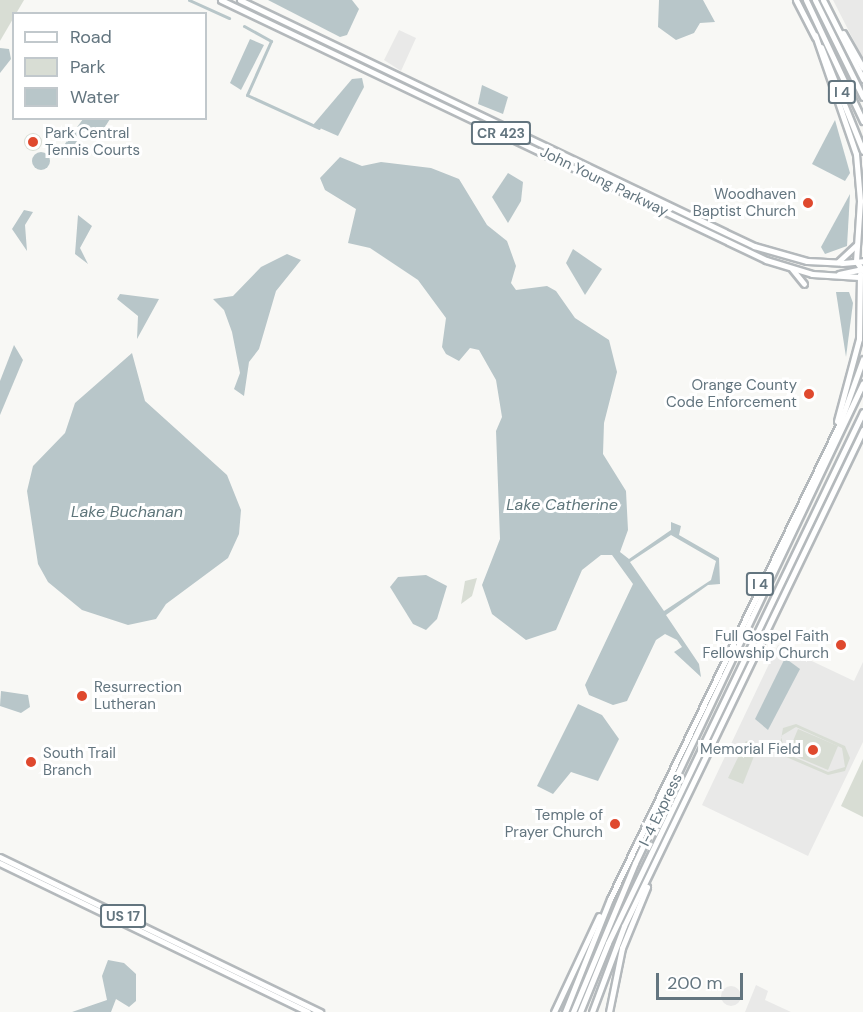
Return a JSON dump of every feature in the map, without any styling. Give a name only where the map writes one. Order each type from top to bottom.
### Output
[{"type":"highway","name":"John Young Parkway","points":[[221,0],[708,232],[792,269],[829,277],[844,277],[862,272]]},
{"type":"highway","name":"John Young Parkway","points":[[240,0],[722,231],[782,256],[834,264],[842,263]]},
{"type":"highway","name":"I 4","points":[[796,0],[846,99],[863,151]]},
{"type":"highway","points":[[806,0],[863,121]]},
{"type":"highway","points":[[815,0],[863,97]]},
{"type":"highway","points":[[824,0],[863,68]]},
{"type":"highway","name":"I 4","points":[[824,0],[863,79]]},
{"type":"highway","points":[[814,35],[856,154],[858,241],[862,272],[856,353],[824,454]]},
{"type":"highway","points":[[381,76],[402,78]]},
{"type":"highway","points":[[622,191],[642,193]]},
{"type":"highway","points":[[708,232],[722,231]]},
{"type":"highway","points":[[834,264],[849,256],[858,241]]},
{"type":"highway","points":[[792,269],[804,284]]},
{"type":"highway","points":[[829,277],[862,272]]},
{"type":"highway","points":[[844,277],[860,289]]},
{"type":"highway","name":"I 4","points":[[566,1012],[584,951],[824,454],[863,359]]},
{"type":"highway","name":"I-4 Express","points":[[573,1012],[601,938],[863,383]]},
{"type":"highway","name":"I-4 Express","points":[[582,1012],[599,962],[863,412]]},
{"type":"highway","name":"I 4","points":[[592,1012],[614,949],[863,430]]},
{"type":"highway","points":[[609,1012],[621,952],[678,817]]},
{"type":"highway","points":[[556,1012],[571,972],[584,951]]},
{"type":"main road","name":"John Young Parkway","points":[[842,263],[860,261]]},
{"type":"main road","name":"US 17","points":[[0,857],[321,1012]]},
{"type":"main road","name":"US 17","points":[[0,863],[308,1012]]},
{"type":"main road","points":[[12,869],[30,871]]},
{"type":"main road","points":[[31,878],[44,878]]},
{"type":"main road","points":[[178,949],[188,947]]},
{"type":"shaded area","points":[[833,0],[863,0],[863,60],[855,43]]},
{"type":"shaded area","points":[[399,30],[416,38],[401,71],[384,60]]},
{"type":"shaded area","points":[[778,645],[854,681],[863,662],[863,742],[808,856],[702,805]]},
{"type":"shaded area","points":[[756,985],[768,991],[765,1000],[791,1012],[745,1012]]},
{"type":"shaded area","points":[[727,986],[735,986],[741,992],[741,1000],[735,1006],[727,1006],[721,1000],[721,992]]},
{"type":"green space","points":[[0,0],[24,0],[17,12],[12,12],[12,20],[0,41]]},
{"type":"green space","name":"Park Central Tennis Courts","points":[[33,133],[39,136],[42,142],[39,148],[33,151],[27,148],[24,142],[27,136]]},
{"type":"green space","points":[[477,578],[472,596],[461,604],[465,581]]},
{"type":"green space","points":[[796,724],[845,746],[850,758],[845,771],[828,775],[770,750],[779,750],[781,737],[785,753],[828,772],[845,767],[842,748],[796,727],[782,736],[783,728]]},
{"type":"green space","name":"Memorial Field","points":[[798,729],[838,746],[828,770],[788,753]]},
{"type":"green space","points":[[746,741],[758,746],[743,784],[728,778]]},
{"type":"green space","points":[[863,759],[863,817],[841,806]]},
{"type":"water","points":[[268,0],[352,0],[359,9],[347,35],[340,37]]},
{"type":"water","points":[[659,0],[703,0],[715,22],[700,23],[694,33],[676,40],[658,27]]},
{"type":"water","points":[[250,39],[264,45],[241,90],[230,83]]},
{"type":"water","points":[[0,48],[9,49],[11,59],[0,73]]},
{"type":"water","points":[[362,78],[364,87],[338,136],[313,125],[352,79]]},
{"type":"water","points":[[482,85],[508,97],[503,114],[478,104]]},
{"type":"water","points":[[82,120],[109,120],[103,130],[83,132],[71,150],[62,148]]},
{"type":"water","points":[[835,120],[850,173],[845,181],[812,164]]},
{"type":"water","points":[[37,152],[45,152],[50,157],[48,168],[37,170],[32,165],[32,157]]},
{"type":"water","name":"Lake Catherine","points":[[340,157],[362,166],[381,162],[431,168],[459,179],[487,225],[507,241],[516,266],[511,283],[516,290],[547,286],[556,291],[575,318],[609,340],[617,372],[604,423],[603,454],[626,491],[628,530],[620,552],[629,559],[671,530],[671,522],[681,526],[679,535],[719,558],[720,584],[708,585],[666,615],[699,664],[701,677],[674,652],[682,647],[677,640],[665,634],[656,640],[627,701],[613,705],[589,695],[585,685],[633,584],[612,555],[601,555],[582,570],[556,630],[526,640],[492,614],[482,585],[500,539],[496,431],[502,417],[496,380],[479,350],[470,348],[459,361],[446,354],[442,347],[446,318],[418,280],[370,248],[348,243],[356,209],[325,190],[320,178]],"holes":[[[671,535],[716,561],[711,580],[664,611],[630,562]]]},
{"type":"water","points":[[508,173],[523,182],[521,201],[508,223],[492,197]]},
{"type":"water","points":[[850,194],[847,246],[825,254],[821,247]]},
{"type":"water","points":[[24,210],[33,212],[25,225],[27,251],[12,229]]},
{"type":"water","points":[[78,215],[92,226],[80,248],[88,264],[75,254]]},
{"type":"water","points":[[573,249],[602,269],[585,295],[566,263]]},
{"type":"water","points":[[287,254],[301,260],[276,291],[259,349],[249,362],[244,396],[234,389],[240,373],[232,332],[224,310],[213,299],[233,296],[261,267]]},
{"type":"water","points":[[836,292],[849,292],[853,303],[846,357]]},
{"type":"water","points":[[120,294],[159,299],[137,339],[138,316],[117,299]]},
{"type":"water","points":[[14,345],[23,360],[0,415],[0,381]]},
{"type":"water","name":"Lake Buchanan","points":[[132,353],[145,401],[227,475],[241,510],[239,534],[228,558],[166,604],[156,619],[128,625],[82,610],[48,582],[38,564],[27,491],[33,466],[65,433],[75,403]]},
{"type":"water","points":[[426,575],[447,586],[437,619],[426,630],[413,624],[390,587],[398,577]]},
{"type":"water","points":[[785,658],[800,669],[768,730],[755,719]]},
{"type":"water","points":[[1,691],[28,695],[30,707],[21,713],[0,706]]},
{"type":"water","points":[[578,704],[602,715],[619,739],[598,781],[571,772],[553,794],[537,786]]},
{"type":"water","points":[[108,960],[124,963],[136,974],[136,1001],[129,1007],[116,999],[111,1012],[72,1012],[107,1000],[102,976]]},
{"type":"waterway","points":[[189,0],[229,18]]},
{"type":"waterway","points":[[244,26],[271,41],[247,95],[319,128]]},
{"type":"place","name":"Park Central Tennis Courts","points":[[33,142]]},
{"type":"place","name":"Woodhaven Baptist Church","points":[[808,203]]},
{"type":"place","name":"Orange County Code Enforcement","points":[[809,394]]},
{"type":"place","name":"Full Gospel Faith Fellowship Church","points":[[841,645]]},
{"type":"place","name":"Resurrection Lutheran","points":[[82,696]]},
{"type":"place","name":"Memorial Field","points":[[813,750]]},
{"type":"place","name":"South Trail Branch","points":[[31,762]]},
{"type":"place","name":"Temple of Prayer Church","points":[[615,824]]}]
